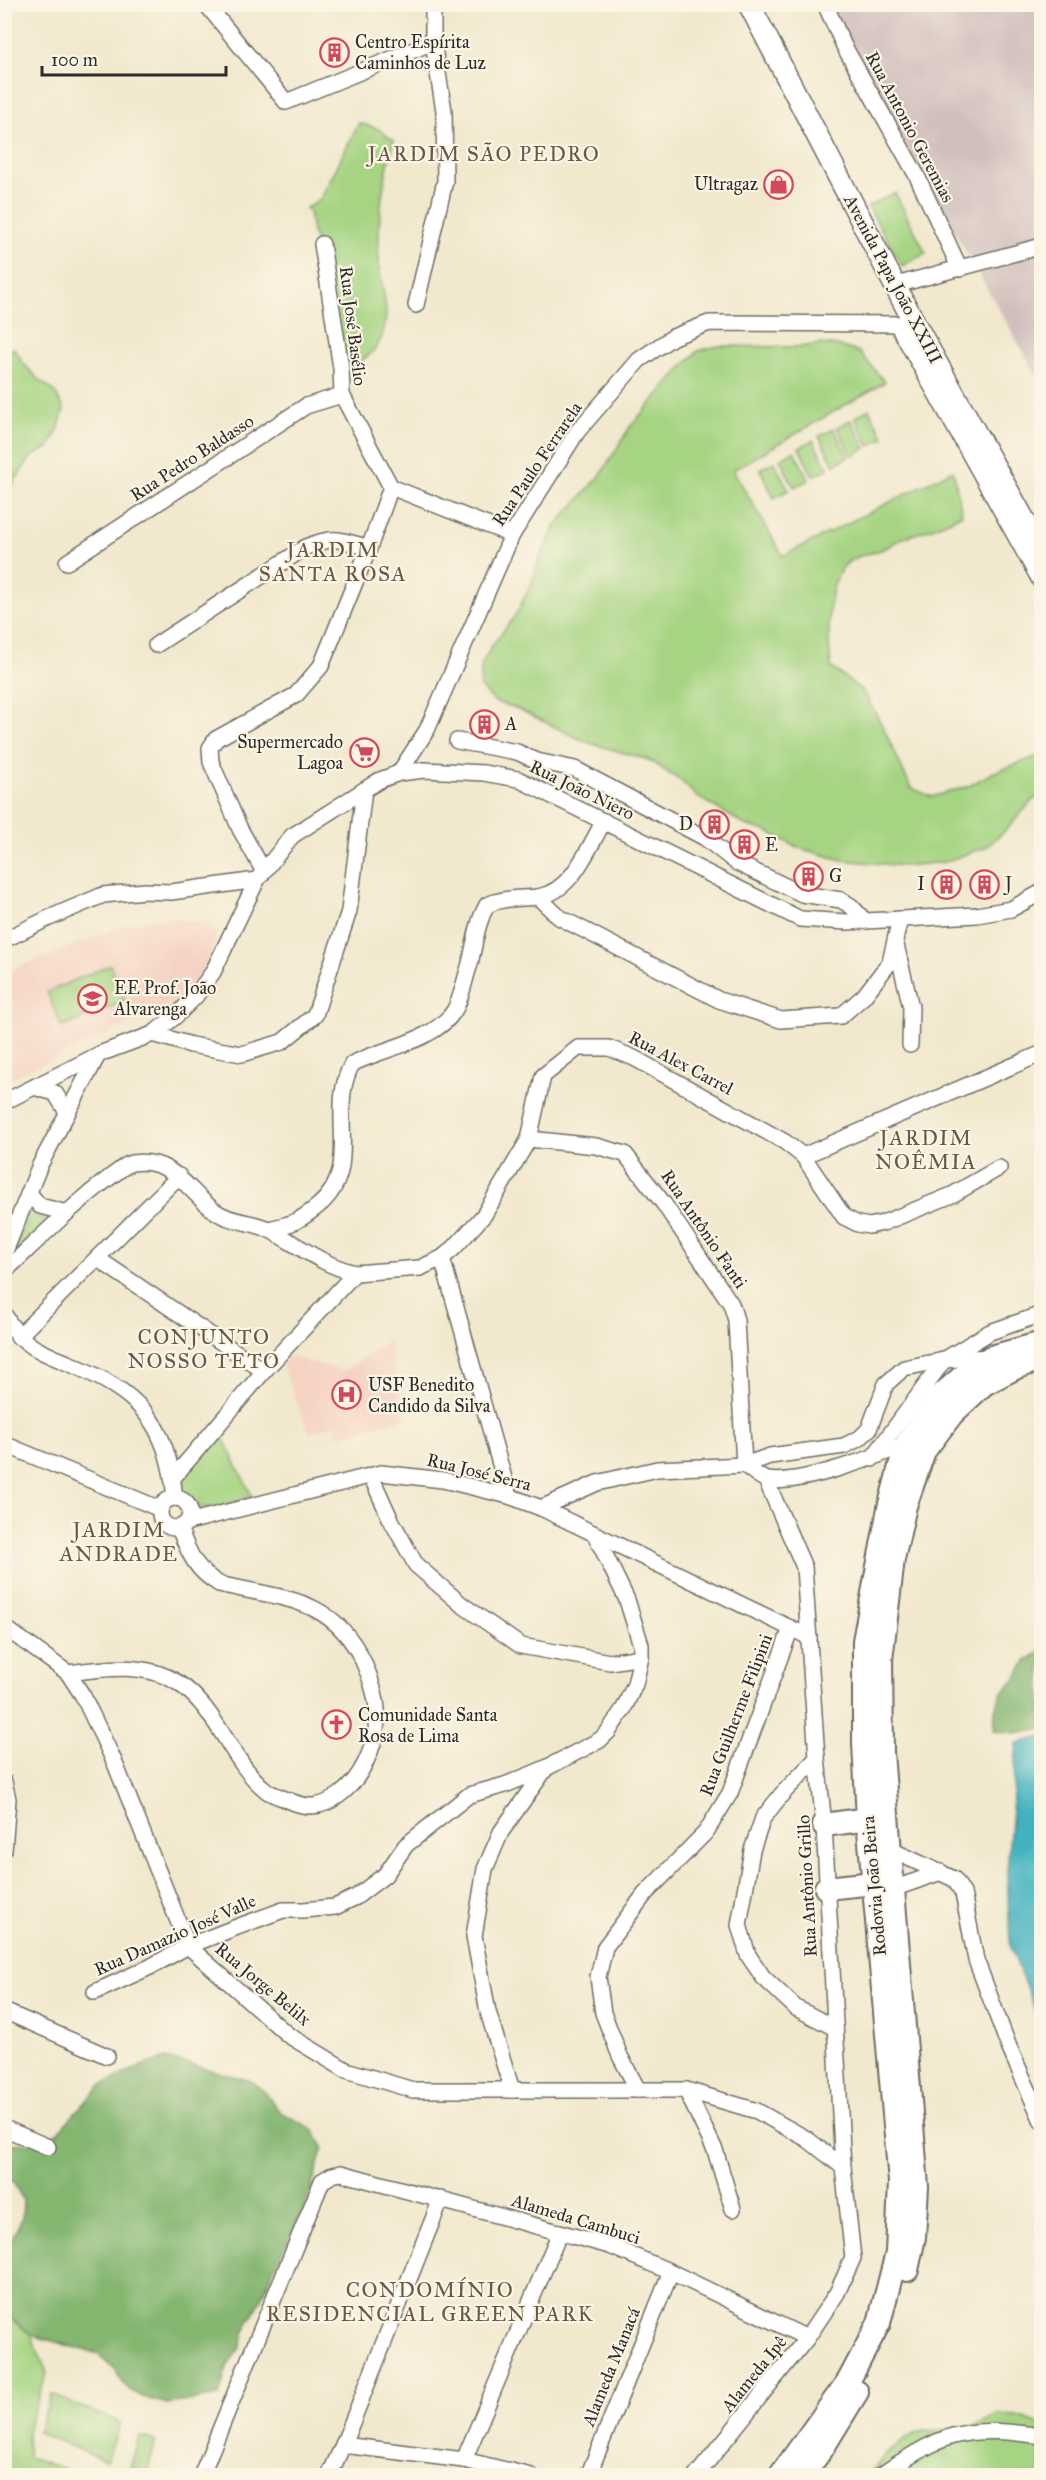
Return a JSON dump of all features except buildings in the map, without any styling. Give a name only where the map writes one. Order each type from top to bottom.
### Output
[{"type":"main road","name":"Avenida Papa João XXIII","points":[[748,4],[896,285],[906,324],[1041,552]]},
{"type":"main road","name":"Rodovia João Beira","points":[[802,2475],[822,2449],[874,2361],[904,2283],[914,2237],[917,2187],[884,1886],[868,1819],[864,1743],[864,1641],[889,1508],[906,1444],[939,1397],[963,1376],[991,1357],[1041,1343]]},
{"type":"main road","name":"Rodovia João Beira","points":[[780,2475],[849,2380],[874,2333],[879,2323],[897,2253],[900,2182],[884,1886],[889,1850],[882,1753],[881,1660],[893,1559],[905,1506],[924,1451],[952,1414],[984,1384],[1017,1367],[1041,1359]]},
{"type":"main road","points":[[824,1825],[868,1819]]},
{"type":"main road","points":[[826,1888],[884,1886]]},
{"type":"street","points":[[207,4],[286,102],[433,42]]},
{"type":"street","points":[[416,304],[445,182],[444,111],[433,42],[433,4]]},
{"type":"street","name":"Rua Antonio Geremias","points":[[825,4],[844,46],[917,176],[960,269]]},
{"type":"street","name":"Rua José Basélio","points":[[322,244],[341,368],[342,395],[391,487]]},
{"type":"street","points":[[896,285],[1041,246]]},
{"type":"street","name":"Rua Paulo Ferrarela","points":[[399,773],[427,730],[512,535],[578,432],[639,360],[673,338],[709,323],[906,324]]},
{"type":"street","points":[[906,324],[1041,584]]},
{"type":"street","name":"Rua Pedro Baldasso","points":[[67,562],[306,406],[342,395]]},
{"type":"street","points":[[4,940],[103,895],[145,891],[171,892],[260,875],[210,762],[210,748],[216,739],[296,695],[321,666],[391,487],[512,535]]},
{"type":"street","points":[[156,645],[306,547],[325,539],[338,539],[369,548]]},
{"type":"street","name":"Rua Paulo Ferrarela","points":[[424,770],[427,730]]},
{"type":"street","points":[[457,741],[517,752],[537,761],[575,769],[705,838],[720,852],[754,872],[802,894],[841,900],[851,906],[866,921]]},
{"type":"street","name":"Rua João Niero","points":[[4,1102],[98,1055],[153,1034],[177,1015],[195,997],[213,972],[260,875],[292,836],[380,780],[399,773],[424,770],[484,773],[518,779],[800,919],[866,921],[977,915],[1011,909],[1041,892]]},
{"type":"street","points":[[153,1034],[191,1046],[242,1054],[282,1042],[315,1015],[349,911],[364,790]]},
{"type":"street","points":[[268,1229],[294,1224],[330,1196],[341,1171],[342,1091],[352,1064],[422,1035],[444,1022],[453,1012],[459,1000],[476,934],[487,905],[498,900],[538,897],[555,892],[570,877],[604,821]]},
{"type":"street","points":[[538,897],[559,917],[719,1000],[781,1020],[842,1016],[864,996],[890,962],[900,919]]},
{"type":"street","points":[[895,942],[911,1007],[910,1045]]},
{"type":"street","name":"Rua Alex Carrel","points":[[4,1272],[89,1193],[130,1163],[157,1164],[179,1176],[215,1212],[268,1229],[299,1248],[345,1271],[355,1273],[420,1268],[442,1258],[484,1215],[529,1139],[543,1076],[578,1048],[609,1048],[634,1058],[785,1142],[803,1156]]},
{"type":"street","points":[[4,1254],[9,1227],[29,1193],[40,1165],[98,1055]]},
{"type":"street","points":[[999,1168],[952,1195],[883,1223],[869,1226],[858,1224],[844,1217],[803,1156],[1038,1055]]},
{"type":"street","points":[[34,1087],[55,1093],[67,1112]]},
{"type":"street","name":"Rua Antônio Fanti","points":[[529,1139],[604,1148],[625,1154],[664,1204],[725,1295],[735,1313],[736,1320],[744,1465]]},
{"type":"street","points":[[18,1337],[179,1176]]},
{"type":"street","points":[[29,1193],[40,1206],[67,1213]]},
{"type":"street","points":[[442,1258],[509,1496]]},
{"type":"street","points":[[98,1259],[264,1371]]},
{"type":"street","points":[[173,1478],[264,1371],[355,1273]]},
{"type":"street","points":[[4,1314],[18,1337],[39,1351],[115,1384],[142,1406],[161,1435],[173,1478],[175,1498]]},
{"type":"street","points":[[872,1459],[944,1360],[990,1332],[1041,1314]]},
{"type":"street","points":[[541,1508],[597,1483],[657,1469],[744,1465],[770,1456],[844,1446],[860,1438],[869,1429],[886,1384],[904,1368],[944,1360],[991,1357]]},
{"type":"street","points":[[4,1444],[160,1509]]},
{"type":"street","points":[[744,1465],[766,1480],[798,1477],[872,1459],[906,1444]]},
{"type":"street","name":"Rua José Serra","points":[[184,1525],[381,1473],[443,1480],[509,1496],[541,1508],[809,1637]]},
{"type":"street","points":[[370,1476],[416,1565],[461,1604],[521,1646],[610,1662],[641,1657],[641,1645],[627,1600],[596,1536]]},
{"type":"street","name":"Rua Antônio Grillo","points":[[766,1480],[804,1567],[817,1758],[824,1825],[843,2167],[853,2258],[837,2293]]},
{"type":"street","points":[[68,1673],[110,1667],[154,1671],[179,1683],[200,1702],[242,1763],[268,1791],[299,1805],[312,1808],[330,1802],[349,1788],[369,1755],[377,1721],[370,1676],[356,1645],[337,1621],[309,1605],[219,1584],[206,1576],[196,1565],[184,1525],[190,1508],[184,1500],[175,1498],[165,1501],[160,1509],[160,1515],[165,1524],[174,1528],[184,1525]]},
{"type":"street","name":"Rua Jorge Belilx","points":[[4,1627],[68,1673],[83,1696],[114,1761],[188,1946],[288,2035],[346,2070],[413,2090],[686,2090],[757,2111],[807,2139],[843,2167]]},
{"type":"street","name":"Rua Guilherme Filipini","points":[[638,2090],[620,2056],[603,2013],[598,1977],[605,1947],[645,1894],[706,1832],[730,1792],[791,1628]]},
{"type":"street","name":"Rua Damazio José Valle","points":[[95,1992],[150,1967],[188,1946],[284,1910],[335,1907],[356,1898],[385,1875],[406,1845],[469,1795],[505,1785],[546,1768],[600,1740],[624,1708],[635,1684],[641,1657]]},
{"type":"street","points":[[817,1758],[782,1794],[763,1818],[752,1850],[739,1925],[748,1955],[763,1977],[796,2008],[836,2028]]},
{"type":"street","points":[[512,2090],[488,2012],[474,1935],[485,1869],[501,1832],[546,1768]]},
{"type":"street","points":[[4,1782],[8,1800],[5,1843]]},
{"type":"street","points":[[889,1850],[941,1872],[954,1880],[963,1893],[976,1960],[1009,2047],[1041,2121]]},
{"type":"street","points":[[884,1886],[941,1872]]},
{"type":"street","points":[[4,2011],[107,2056]]},
{"type":"street","points":[[686,2090],[716,2150],[733,2209]]},
{"type":"street","points":[[4,2128],[48,2147]]},
{"type":"street","name":"Alameda Cambuci","points":[[201,2475],[322,2181],[332,2175],[341,2173],[610,2246],[671,2272],[807,2338]]},
{"type":"street","points":[[329,2475],[441,2199]]},
{"type":"street","points":[[464,2460],[560,2232]]},
{"type":"street","name":"Alameda Manacá","points":[[588,2475],[671,2272]]},
{"type":"street","name":"Alameda Ipê","points":[[696,2475],[807,2338],[837,2293]]},
{"type":"street","points":[[880,2475],[901,2460],[953,2436],[1005,2430],[1041,2436]]},
{"type":"street","points":[[343,2445],[464,2460],[531,2475]]},
{"type":"shaded area","points":[[829,5],[1041,5],[1041,383],[843,36]]},
{"type":"shaded area","name":"EE Prof. João Alvarenga","points":[[167,917],[207,924],[217,934],[208,967],[189,992],[173,1004],[5,1081],[5,972],[127,924]]},
{"type":"shaded area","name":"USF Benedito Candido da Silva","points":[[389,1341],[405,1418],[338,1437],[336,1424],[309,1433],[282,1364],[290,1356],[344,1371]]},
{"type":"green space","points":[[359,123],[378,129],[394,141],[383,187],[379,232],[379,264],[386,320],[380,341],[374,350],[349,368],[339,350],[321,253],[312,232],[309,212],[306,208],[320,200]]},
{"type":"green space","points":[[895,193],[926,253],[902,266],[868,206]]},
{"type":"green space","points":[[820,344],[859,352],[885,382],[733,470],[783,556],[953,470],[962,514],[941,525],[903,538],[883,549],[858,557],[845,565],[834,586],[829,614],[831,667],[863,691],[883,727],[911,788],[932,797],[969,786],[992,773],[1041,755],[1041,795],[1033,800],[1006,830],[986,847],[944,862],[905,866],[842,860],[799,848],[766,831],[745,825],[696,796],[681,781],[649,760],[586,742],[516,708],[495,702],[480,686],[482,664],[491,647],[515,616],[532,583],[538,562],[556,525],[600,476],[630,427],[685,364],[698,351],[718,346],[800,347]]},
{"type":"green space","points":[[14,348],[23,363],[38,379],[54,391],[64,409],[58,430],[49,447],[31,457],[5,495],[5,353]]},
{"type":"green space","points":[[869,409],[884,438],[869,446],[855,417]]},
{"type":"green space","points":[[851,420],[866,448],[852,456],[837,427]]},
{"type":"green space","points":[[834,429],[848,457],[834,465],[819,436]]},
{"type":"green space","points":[[813,440],[828,469],[813,476],[799,448]]},
{"type":"green space","points":[[794,451],[809,480],[794,487],[780,459]]},
{"type":"green space","points":[[774,462],[789,490],[774,498],[760,469]]},
{"type":"green space","points":[[110,965],[125,1001],[62,1027],[47,992]]},
{"type":"green space","points":[[31,1208],[35,1215],[49,1222],[9,1262]]},
{"type":"green space","points":[[221,1434],[252,1496],[222,1506],[202,1508],[185,1499],[178,1489],[181,1477]]},
{"type":"green space","points":[[1041,1651],[1041,1729],[1014,1733],[994,1730],[995,1710],[1002,1692],[1016,1678],[1026,1661]]},
{"type":"green space","points":[[166,2058],[251,2081],[266,2093],[280,2112],[313,2129],[323,2147],[308,2200],[273,2270],[261,2301],[247,2324],[240,2348],[228,2364],[219,2396],[167,2404],[143,2397],[126,2388],[116,2370],[98,2354],[31,2335],[5,2313],[4,2249],[12,2239],[22,2218],[23,2200],[13,2182],[5,2179],[5,2144],[39,2143],[57,2133],[101,2085],[141,2066]]},
{"type":"green space","points":[[4,2313],[31,2335],[47,2373],[27,2431],[28,2457],[84,2475],[5,2475]]},
{"type":"green space","points":[[52,2395],[121,2423],[106,2461],[38,2432]]},
{"type":"green space","points":[[997,2415],[1017,2416],[1041,2424],[1041,2475],[865,2476],[890,2451],[911,2435],[925,2431],[968,2428]]},
{"type":"green space","points":[[140,2436],[156,2441],[147,2473],[130,2468]]},
{"type":"water","points":[[1042,1737],[1041,2020],[1010,1945],[1007,1872],[1017,1743]]},
{"type":"place","name":"Centro Espírita Caminhos de Luz","points":[[334,52]]},
{"type":"place","name":"Ultragaz","points":[[779,184]]},
{"type":"place","name":"A","points":[[484,724]]},
{"type":"place","name":"Supermercado Lagoa","points":[[364,752]]},
{"type":"place","name":"D","points":[[714,824]]},
{"type":"place","name":"E","points":[[744,845]]},
{"type":"place","name":"G","points":[[808,876]]},
{"type":"place","name":"I","points":[[946,884]]},
{"type":"place","name":"J","points":[[984,884]]},
{"type":"place","name":"EE Prof. João Alvarenga","points":[[93,998]]},
{"type":"place","name":"USF Benedito Candido da Silva","points":[[347,1395]]},
{"type":"place","name":"Comunidade Santa Rosa de Lima","points":[[337,1725]]},
{"type":"district","name":"JARDIM SÃO PEDRO","points":[[484,154]]},
{"type":"district","name":"JARDIM SANTA ROSA","points":[[333,562]]},
{"type":"district","name":"JARDIM NOÊMIA","points":[[926,1150]]},
{"type":"district","name":"CONJUNTO NOSSO TETO","points":[[204,1349]]},
{"type":"district","name":"JARDIM ANDRADE","points":[[119,1542]]},
{"type":"district","name":"CONDOMÍNIO RESIDENCIAL GREEN PARK","points":[[430,2302]]}]
